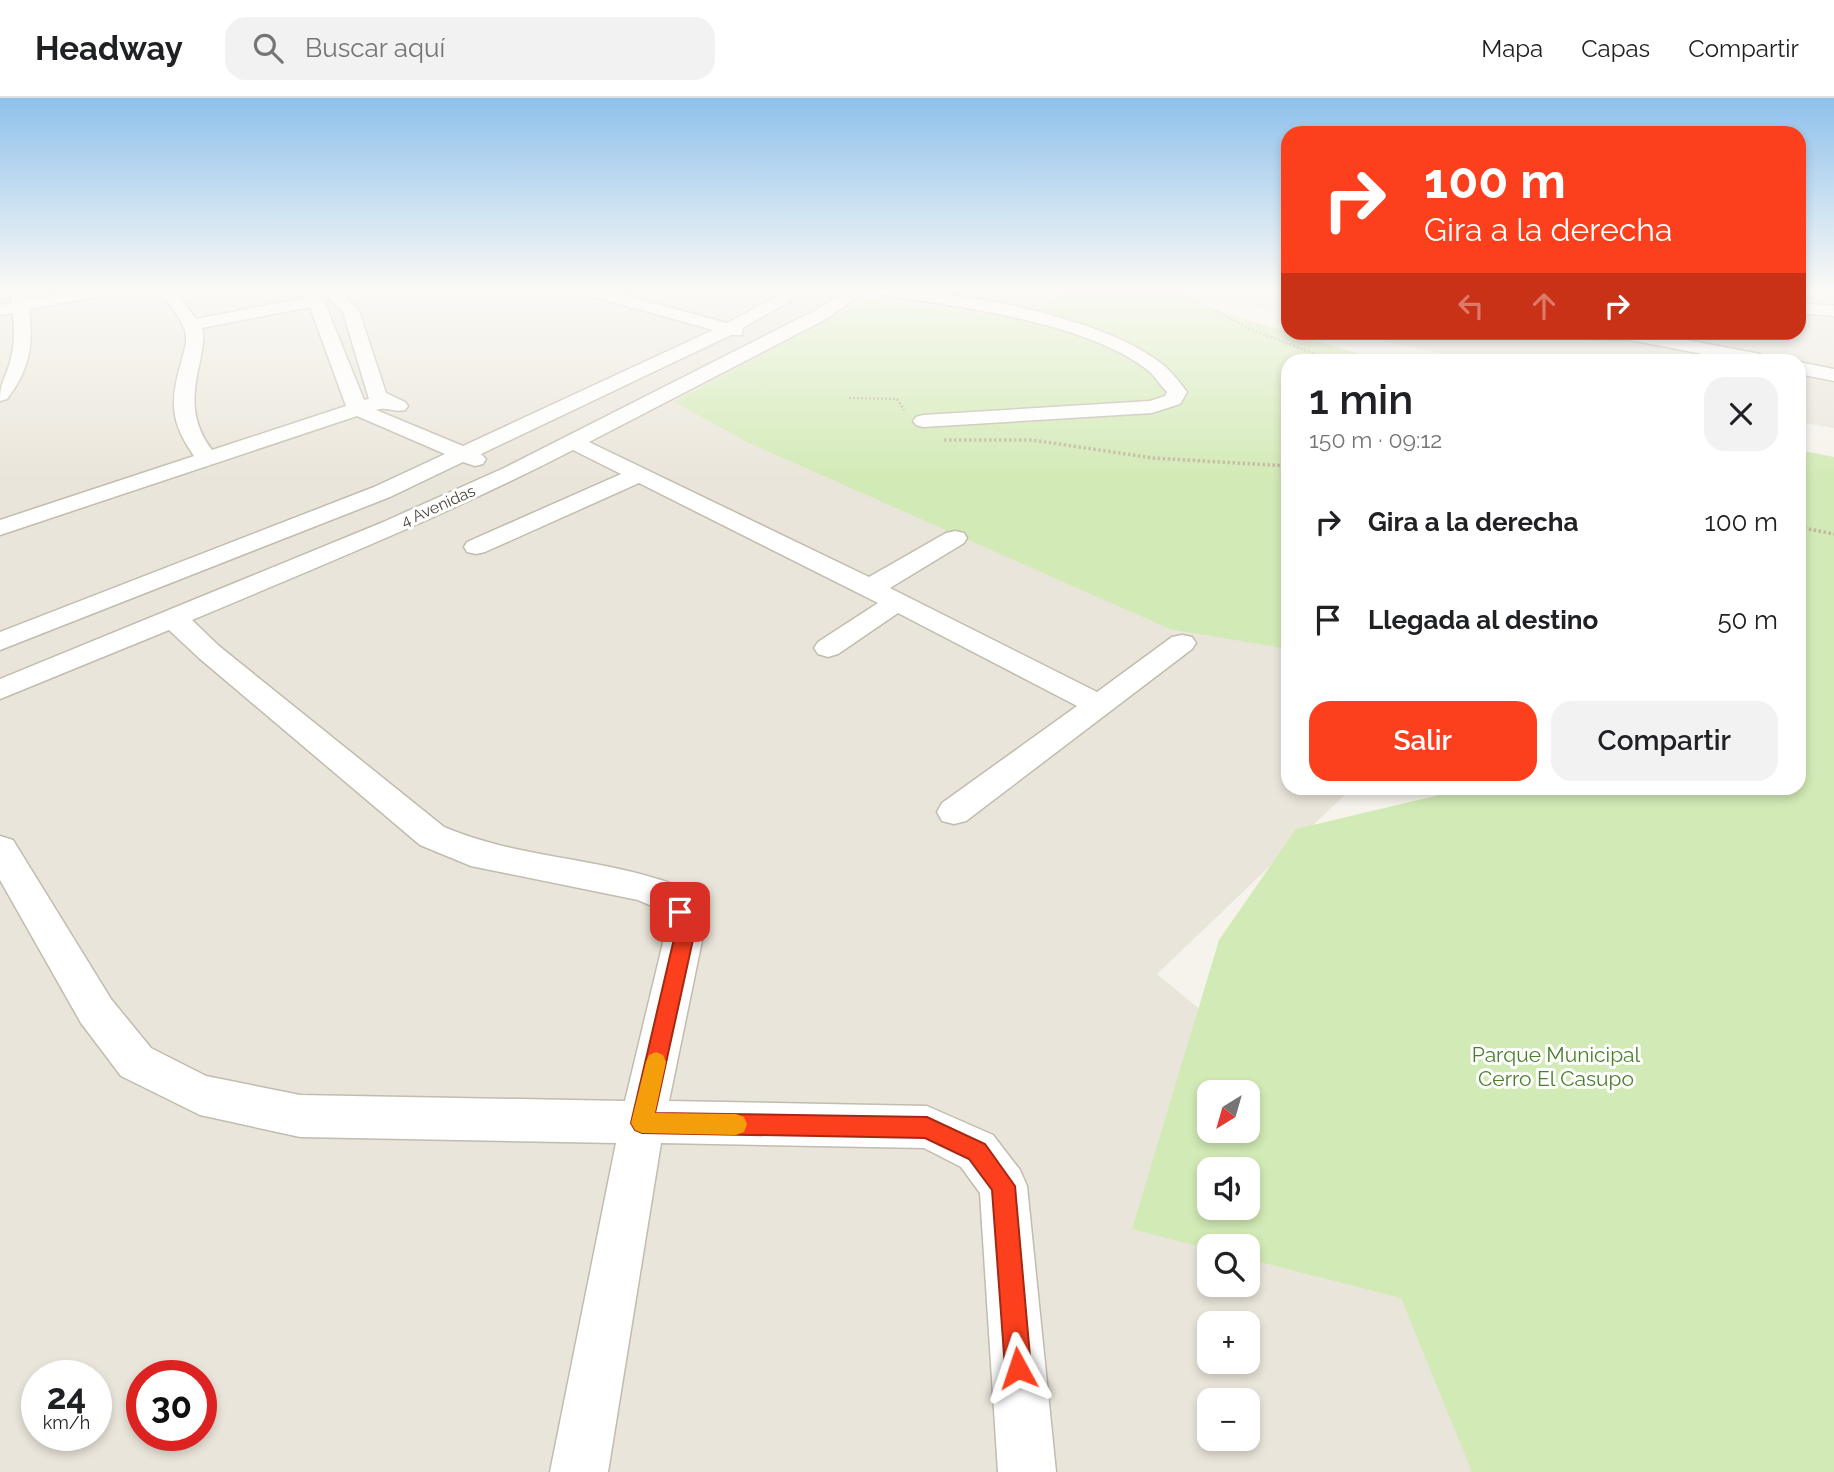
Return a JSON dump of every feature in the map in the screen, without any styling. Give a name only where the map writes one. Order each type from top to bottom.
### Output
[{"type":"street","points":[[0,396],[21,367],[21,353]]},
{"type":"street","points":[[192,353],[187,376],[184,424],[206,458]]},
{"type":"street","points":[[337,353],[357,409]]},
{"type":"street","points":[[364,353],[377,396],[487,455]]},
{"type":"street","name":"4 Avenidas","points":[[0,665],[355,524],[487,455],[697,353]]},
{"type":"street","name":"4 Avenidas","points":[[0,642],[382,492],[487,455],[697,353]]},
{"type":"street","name":"4 Avenidas","points":[[0,625],[265,524],[487,455],[573,442],[709,353]]},
{"type":"street","points":[[915,418],[1152,407],[1173,400],[1177,392],[1172,382],[1140,357],[1131,353]]},
{"type":"street","points":[[0,355],[0,367]]},
{"type":"street","points":[[1806,369],[1834,375]]},
{"type":"street","points":[[0,528],[384,400]]},
{"type":"street","points":[[357,409],[487,455]]},
{"type":"street","points":[[573,442],[870,588],[1097,704]]},
{"type":"street","name":"4 Avenidas","points":[[0,690],[390,528],[487,455]]},
{"type":"street","points":[[476,547],[638,475]]},
{"type":"street","points":[[870,588],[955,538]]},
{"type":"street","points":[[828,648],[897,602]]},
{"type":"street","points":[[174,619],[209,652],[432,836],[471,853],[643,887],[673,899],[687,926],[642,1123],[579,1472]]},
{"type":"street","points":[[954,812],[1182,643]]},
{"type":"street","points":[[0,849],[96,1011],[135,1062],[200,1094],[300,1116],[927,1127],[977,1151],[1003,1186],[1027,1472]]},
{"type":"path","points":[[849,398],[898,399],[915,418]]},
{"type":"path","points":[[939,437],[948,442],[1032,440],[1153,458],[1281,466]]},
{"type":"path","points":[[1806,528],[1834,534]]},
{"type":"shaded area","points":[[0,353],[1104,353],[1281,569],[1281,795],[1345,795],[1157,974],[1476,1237],[1578,1472],[0,1472]]},
{"type":"shaded area","points":[[1439,353],[1834,353],[1834,428],[1806,423],[1806,354]]},
{"type":"green space","points":[[766,353],[1359,354],[1281,354],[1281,648],[1170,629],[749,443],[674,402]]},
{"type":"green space","name":"Parque Municipal Cerro El Casupo","points":[[1806,451],[1834,457],[1834,1472],[1472,1472],[1401,1298],[1260,1262],[1260,1234],[1197,1234],[1197,1246],[1132,1229],[1219,940],[1296,829],[1439,795],[1806,795]]},
{"type":"slow traffic","points":[[656,1062],[642,1123],[736,1124]]},
{"type":"route","points":[[680,912],[687,926],[642,1123],[927,1127],[977,1151],[1003,1186],[1018,1368]]}]
